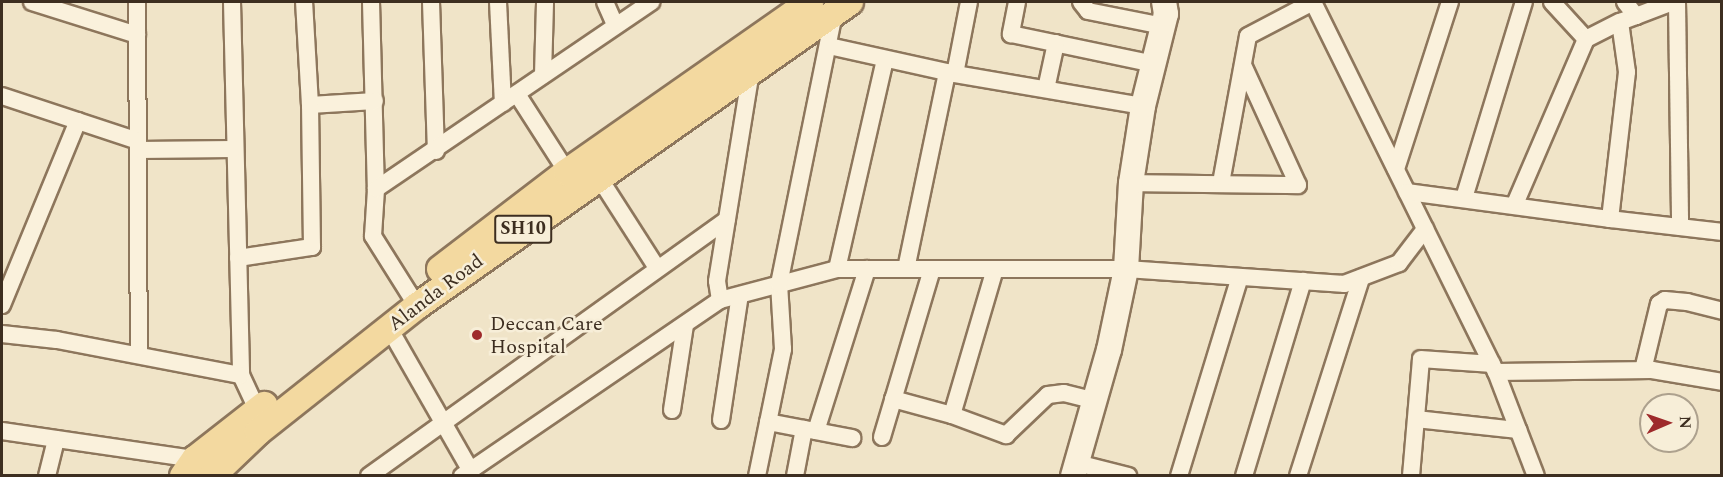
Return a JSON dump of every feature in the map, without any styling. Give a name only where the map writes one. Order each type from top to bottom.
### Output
[{"type":"main road","name":"Alanda Road","points":[[197,470],[413,299],[567,171],[810,2]]},
{"type":"main road","name":"Alanda Road","points":[[257,421],[389,328],[413,299],[751,71],[839,5]]},
{"type":"street","points":[[32,2],[137,35]]},
{"type":"street","points":[[137,2],[139,355]]},
{"type":"street","points":[[232,2],[233,149],[241,375],[257,421]]},
{"type":"street","points":[[238,258],[312,247],[310,105],[304,2]]},
{"type":"street","points":[[371,2],[376,189],[373,236],[413,299]]},
{"type":"street","points":[[431,2],[436,151]]},
{"type":"street","points":[[498,2],[503,104]]},
{"type":"street","points":[[543,75],[545,2]]},
{"type":"street","points":[[605,2],[615,24]]},
{"type":"street","points":[[376,189],[436,151],[615,24],[651,2]]},
{"type":"street","points":[[906,269],[969,2]]},
{"type":"street","points":[[1017,2],[1011,34],[1155,64]]},
{"type":"street","points":[[1081,2],[1088,11],[1168,11],[1143,105],[1131,183],[1126,269],[1095,401],[1075,469],[1128,476]]},
{"type":"street","points":[[1221,183],[1248,36],[1313,2],[1494,368],[1536,476]]},
{"type":"street","points":[[1396,169],[1450,2]]},
{"type":"street","points":[[1464,198],[1524,2]]},
{"type":"street","points":[[1552,2],[1586,39]]},
{"type":"street","points":[[1610,219],[1627,72],[1628,19],[1625,2]]},
{"type":"street","points":[[1515,204],[1586,39],[1628,19],[1675,2],[1680,227]]},
{"type":"street","points":[[757,476],[783,349],[779,284],[839,5]]},
{"type":"street","points":[[1046,89],[1056,43]]},
{"type":"street","points":[[829,46],[951,73],[1143,105]]},
{"type":"street","points":[[837,268],[885,59]]},
{"type":"street","points":[[1131,183],[1298,185],[1243,65]]},
{"type":"street","points":[[720,300],[717,281],[751,71]]},
{"type":"street","points":[[517,94],[567,171]]},
{"type":"street","points":[[2,96],[78,121],[138,145],[233,149]]},
{"type":"street","points":[[310,105],[375,101]]},
{"type":"street","points":[[2,305],[78,121]]},
{"type":"street","points":[[598,176],[657,268]]},
{"type":"street","points":[[1407,192],[1722,232]]},
{"type":"street","points":[[369,476],[727,220]]},
{"type":"street","points":[[389,328],[445,421],[466,473],[489,468],[720,300],[837,268],[1126,269],[1344,284],[1399,263],[1425,229]]},
{"type":"street","points":[[795,476],[867,269]]},
{"type":"street","points":[[882,437],[932,269]]},
{"type":"street","points":[[952,415],[995,269]]},
{"type":"street","points":[[1179,476],[1240,277]]},
{"type":"street","points":[[1298,476],[1361,278]]},
{"type":"street","points":[[1244,476],[1303,281]]},
{"type":"street","points":[[721,420],[740,295]]},
{"type":"street","points":[[1643,370],[1659,304],[1665,300],[1687,302],[1722,311]]},
{"type":"street","points":[[672,410],[685,325]]},
{"type":"street","points":[[2,334],[139,355],[241,375]]},
{"type":"street","points":[[1411,476],[1421,359],[1494,368],[1643,370],[1722,382]]},
{"type":"street","points":[[893,399],[952,415],[1006,435],[1048,395],[1064,393],[1095,401]]},
{"type":"street","points":[[1416,419],[1518,430]]},
{"type":"street","points":[[768,422],[852,438]]},
{"type":"street","points":[[2,431],[56,439],[197,470]]},
{"type":"street","points":[[47,476],[56,439]]},
{"type":"place","name":"Deccan Care Hospital","points":[[477,335]]}]
